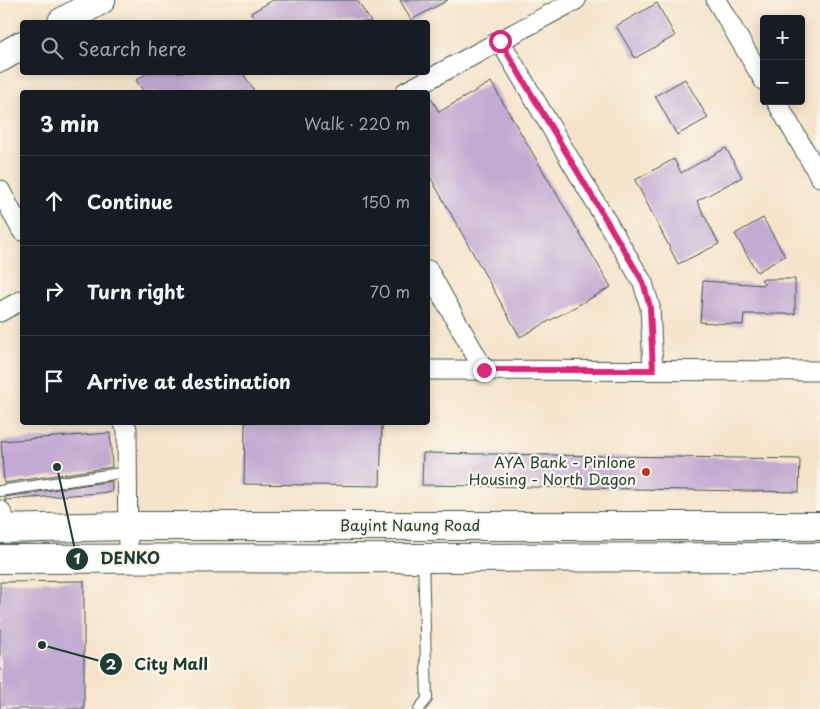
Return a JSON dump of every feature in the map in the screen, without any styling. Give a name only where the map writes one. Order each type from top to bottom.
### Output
[{"type":"main road","points":[[66,20],[101,0]]},
{"type":"main road","points":[[0,58],[20,46]]},
{"type":"main road","points":[[7,525],[10,559]]},
{"type":"main road","name":"Bayint Naung Road","points":[[7,525],[820,526]]},
{"type":"main road","name":"Bayint Naung Road","points":[[10,559],[820,557]]},
{"type":"street","points":[[409,90],[576,0]]},
{"type":"street","points":[[716,0],[760,74]]},
{"type":"street","points":[[500,41],[643,282],[650,307],[653,370]]},
{"type":"street","points":[[778,105],[820,177]]},
{"type":"street","points":[[0,190],[20,227]]},
{"type":"street","points":[[430,274],[484,370]]},
{"type":"street","points":[[0,312],[20,301]]},
{"type":"street","points":[[430,370],[820,371]]},
{"type":"street","points":[[128,558],[127,472],[129,425]]},
{"type":"lane","points":[[0,491],[127,472]]},
{"type":"lane","points":[[419,709],[427,699],[423,557]]},
{"type":"building","points":[[273,0],[357,0],[370,20],[255,20],[251,13]]},
{"type":"building","points":[[400,0],[448,0],[411,20]]},
{"type":"building","points":[[657,3],[675,36],[635,58],[616,26]]},
{"type":"building","points":[[144,75],[244,75],[254,90],[143,90],[136,80]]},
{"type":"building","points":[[685,79],[708,118],[677,135],[655,96]]},
{"type":"building","points":[[491,82],[611,287],[520,337],[430,177],[430,96],[439,112]]},
{"type":"building","points":[[726,148],[742,177],[697,201],[719,244],[678,264],[635,180],[674,159],[681,173]]},
{"type":"building","points":[[763,218],[785,256],[757,272],[735,234]]},
{"type":"building","points":[[761,279],[795,279],[795,314],[744,314],[743,325],[700,322],[703,281],[765,285]]},
{"type":"building","points":[[245,425],[382,425],[380,486],[244,484]]},
{"type":"building","points":[[110,433],[112,467],[4,483],[1,441]]},
{"type":"building","points":[[423,453],[800,459],[799,492],[422,485]]},
{"type":"building","points":[[112,481],[112,492],[5,500],[5,497]]},
{"type":"building","points":[[84,581],[84,709],[0,709],[0,582]]},
{"type":"place","name":"DENKO","points":[[57,467]]},
{"type":"place","name":"AYA Bank - Pinlone Housing - North Dagon","points":[[646,472]]},
{"type":"place","name":"City Mall","points":[[42,645]]},
{"type":"route","points":[[484,370],[653,370],[650,307],[643,282],[500,41]]}]
